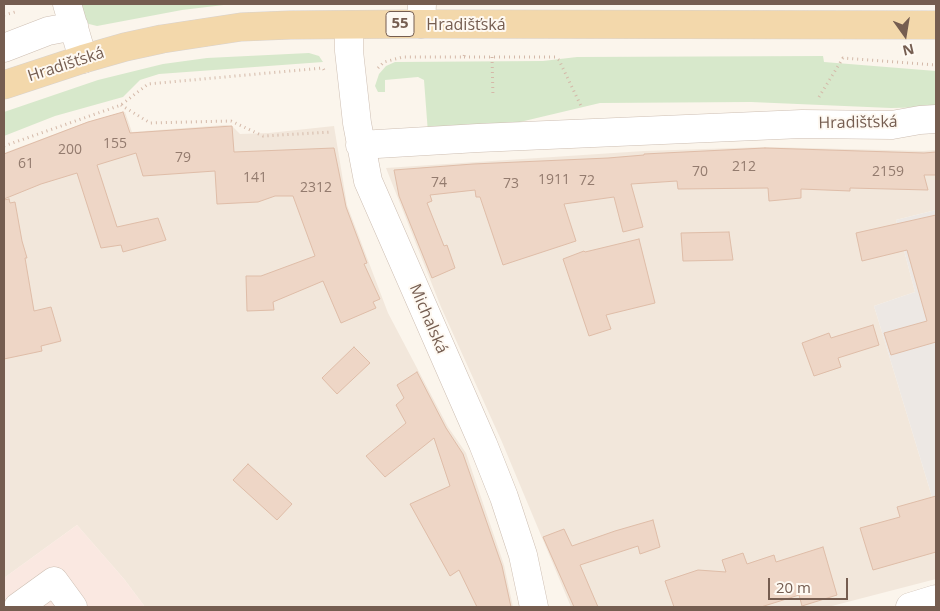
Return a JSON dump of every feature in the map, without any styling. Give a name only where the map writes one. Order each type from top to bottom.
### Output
[{"type":"main road","name":"Hradišťská","points":[[4,85],[83,59],[162,39],[197,33],[241,27],[349,25],[422,14],[466,25],[936,25]]},
{"type":"street","points":[[4,48],[48,32],[70,15],[83,59]]},
{"type":"street","name":"Michalská","points":[[349,25],[349,51],[360,145],[371,188],[504,497],[523,555],[534,607]]},
{"type":"street","name":"Hradišťská","points":[[360,145],[390,142],[802,124],[892,124],[936,119]]},
{"type":"street","points":[[18,607],[54,581],[72,607]]},
{"type":"street","points":[[910,607],[936,599]]},
{"type":"path","points":[[464,57],[466,25]]},
{"type":"path","points":[[377,69],[384,62],[403,57],[555,57],[559,60],[595,133]]},
{"type":"path","points":[[492,57],[493,97]]},
{"type":"path","points":[[802,124],[843,58],[936,66]]},
{"type":"path","points":[[4,146],[121,105],[148,84],[323,68],[328,74]]},
{"type":"path","points":[[121,105],[150,123],[231,121],[263,136],[337,132]]},
{"type":"shaded area","points":[[125,112],[132,132],[225,125],[232,126],[240,134],[334,126],[347,205],[388,313],[448,427],[466,453],[504,565],[513,607],[145,607],[124,579],[77,525],[4,578],[4,153],[87,122]]},
{"type":"shaded area","points":[[766,147],[936,150],[936,210],[896,220],[915,292],[874,306],[936,510],[936,579],[828,607],[571,607],[502,442],[441,307],[386,168],[644,151]]},
{"type":"shaded area","points":[[936,210],[936,510],[874,306],[915,292],[896,220]]},
{"type":"shaded area","points":[[77,525],[124,579],[145,607],[4,607],[4,578]]},
{"type":"green space","points":[[77,4],[232,4],[182,10],[97,26],[85,21]]},
{"type":"green space","points":[[309,53],[319,56],[323,62],[159,74],[140,80],[123,97],[55,116],[4,136],[4,112],[98,80],[163,64],[207,58]]},
{"type":"green space","points":[[823,56],[824,62],[936,71],[936,107],[891,108],[751,102],[600,103],[482,131],[428,133],[424,80],[418,77],[385,80],[385,92],[378,92],[375,86],[379,74],[386,66],[395,62],[543,61],[577,57]]},
{"type":"building","points":[[123,112],[130,133],[232,126],[234,152],[334,148],[346,207],[367,263],[364,264],[380,299],[373,302],[376,308],[341,323],[323,281],[273,302],[274,310],[247,311],[246,276],[261,276],[315,256],[293,196],[275,196],[258,202],[217,204],[215,171],[143,176],[136,153],[97,165],[117,227],[158,218],[166,240],[123,252],[121,245],[101,248],[77,173],[41,184],[4,199],[4,154],[88,122]]},
{"type":"building","points":[[765,148],[936,152],[936,175],[924,175],[928,190],[850,188],[850,191],[801,189],[801,198],[769,201],[768,188],[678,189],[677,181],[631,184],[643,227],[623,232],[614,197],[564,204],[576,241],[503,265],[480,197],[476,197],[475,190],[430,195],[432,201],[427,203],[444,246],[447,245],[455,268],[432,278],[399,196],[394,170],[473,164]]},
{"type":"building","points":[[9,199],[10,203],[15,202],[27,258],[25,258],[34,311],[51,307],[61,341],[41,346],[42,351],[4,359],[4,200]]},
{"type":"building","points":[[936,215],[936,342],[891,355],[884,333],[927,321],[907,250],[862,261],[856,233]]},
{"type":"building","points":[[729,232],[733,260],[683,261],[681,233]]},
{"type":"building","points":[[639,239],[655,303],[606,315],[611,329],[589,336],[563,259],[584,251]]},
{"type":"building","points":[[873,325],[879,345],[838,358],[841,367],[814,376],[802,343],[829,333],[831,338]]},
{"type":"building","points":[[354,347],[370,363],[337,394],[322,378]]},
{"type":"building","points":[[417,372],[446,428],[463,454],[502,566],[511,607],[477,607],[459,570],[450,576],[410,504],[450,486],[434,438],[385,477],[366,456],[406,423],[396,405],[404,398],[397,385]]},
{"type":"building","points":[[248,464],[292,504],[277,520],[233,480]]},
{"type":"building","points":[[936,496],[936,552],[873,570],[860,528],[900,517],[897,507]]},
{"type":"building","points":[[653,520],[660,547],[640,554],[638,546],[580,565],[598,607],[574,607],[543,537],[564,529],[572,546]]},
{"type":"building","points":[[823,547],[837,595],[802,606],[799,595],[761,607],[674,607],[665,581],[698,570],[726,572],[722,560],[743,553],[747,564],[774,555],[776,562]]}]
